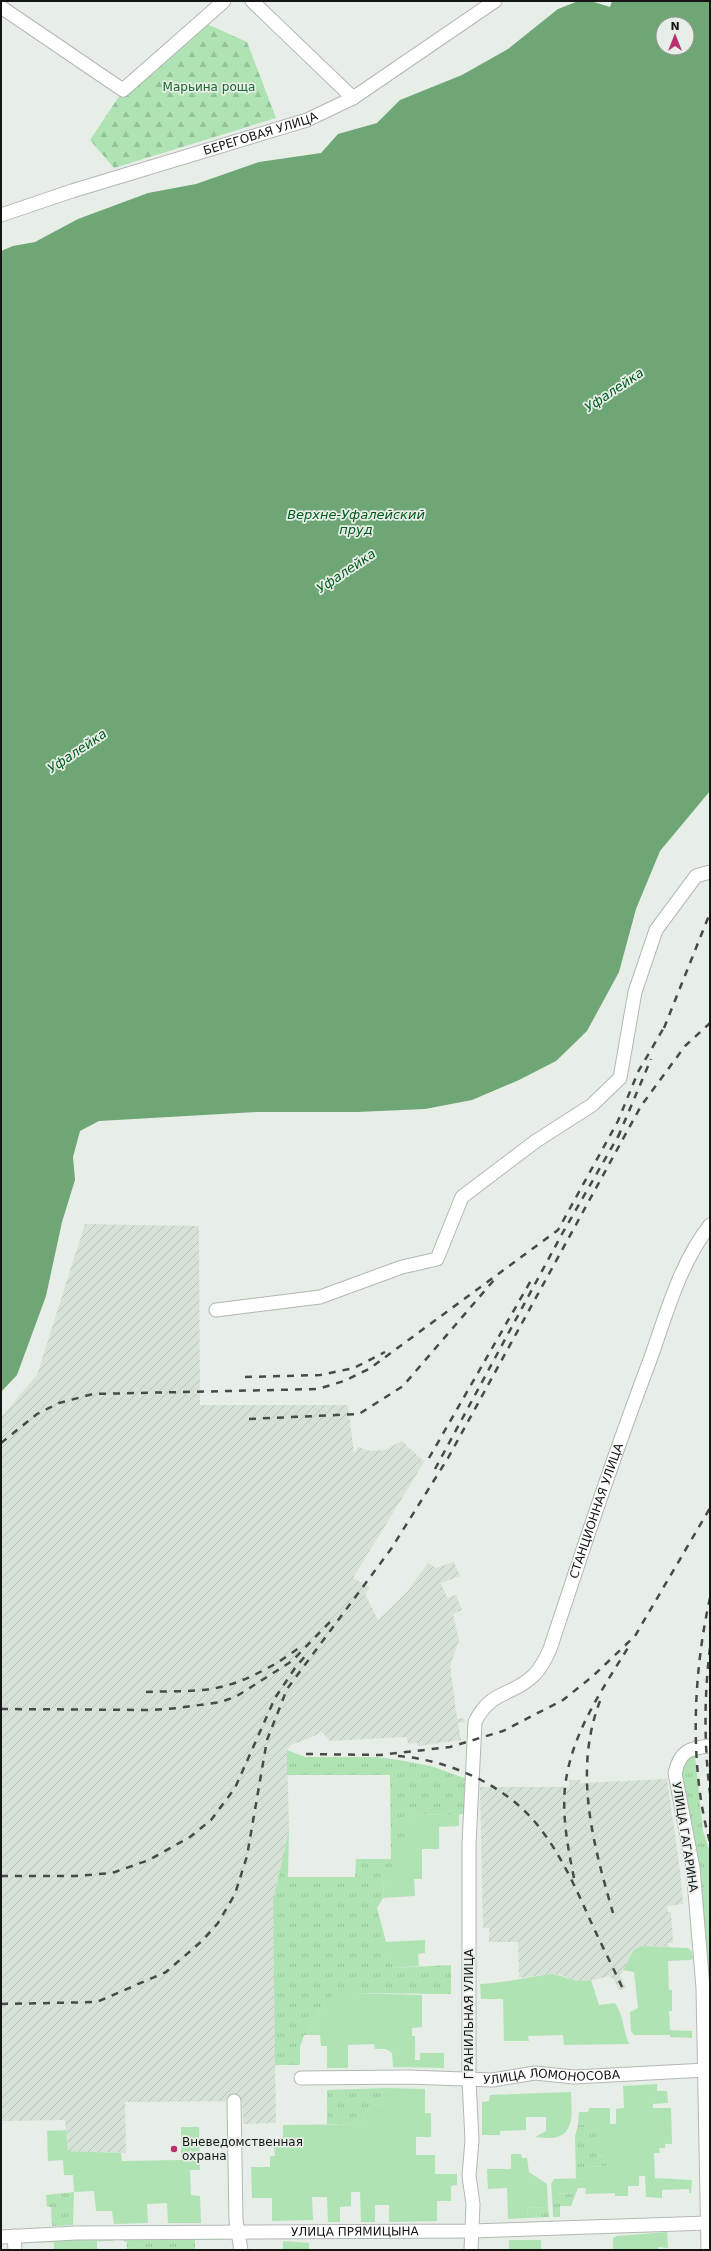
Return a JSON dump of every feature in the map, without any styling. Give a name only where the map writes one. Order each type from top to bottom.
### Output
[{"type":"street","points":[[1,7],[123,90],[224,1]]},
{"type":"street","points":[[252,1],[353,98]]},
{"type":"street","name":"БЕРЕГОВАЯ УЛИЦА","points":[[1,215],[307,120],[353,98],[495,1]]},
{"type":"street","points":[[216,1310],[320,1297],[402,1267],[436,1259],[462,1197],[536,1141],[592,1104],[620,1078],[635,992],[656,930],[696,876],[710,872]]},
{"type":"street","name":"СТАНЦИОННАЯ УЛИЦА","points":[[472,1777],[475,1722],[480,1711],[490,1700],[514,1689],[533,1676],[544,1662],[550,1649],[636,1397],[676,1287],[702,1236],[710,1225]]},
{"type":"street","name":"УЛИЦА ГАГАРИНА","points":[[708,2250],[706,2070],[703,1988],[693,1868],[675,1773],[678,1760],[685,1752],[710,1746]]},
{"type":"street","name":"ГРАНИЛЬНАЯ УЛИЦА","points":[[471,2250],[473,2204],[469,2176],[472,2140],[469,2080],[469,1844],[472,1777]]},
{"type":"street","name":"УЛИЦА ЛОМОНОСОВА","points":[[301,2078],[408,2077],[492,2080],[535,2073],[574,2077],[706,2070]]},
{"type":"street","points":[[234,2101],[238,2231],[241,2250]]},
{"type":"street","name":"УЛИЦА ПРЯМИЦЫНА","points":[[1,2237],[76,2233],[238,2231],[471,2232],[708,2223]]},
{"type":"street","points":[[14,2236],[15,2250]]},
{"type":"shaded area","points":[[85,1224],[199,1226],[200,1405],[348,1405],[354,1453],[358,1447],[370,1451],[385,1450],[402,1441],[424,1462],[353,1578],[370,1587],[365,1594],[378,1620],[406,1593],[428,1563],[436,1568],[454,1562],[460,1576],[441,1583],[447,1598],[456,1595],[462,1610],[453,1614],[459,1641],[450,1665],[457,1719],[464,1718],[465,1722],[458,1723],[461,1740],[418,1746],[417,1743],[408,1744],[407,1737],[330,1741],[321,1731],[319,1734],[291,1745],[287,1750],[289,1830],[273,1900],[276,2123],[243,2124],[242,2101],[125,2102],[126,2153],[68,2151],[65,2120],[1,2121],[1,1417],[37,1375]]},
{"type":"shaded area","points":[[667,1779],[680,1870],[683,1904],[667,1906],[668,1912],[671,1912],[673,1943],[667,1943],[670,1947],[641,1946],[634,1950],[620,1976],[626,1988],[619,1990],[614,1980],[609,1976],[589,1981],[574,1981],[561,1975],[552,1974],[519,1978],[518,1942],[489,1942],[489,1928],[483,1928],[480,1787],[569,1787],[569,1780],[580,1780],[580,1783]]},
{"type":"green space","name":"Марьина роща","points":[[207,24],[247,42],[276,118],[114,168],[90,140],[118,98]]},
{"type":"green space","points":[[287,1750],[305,1757],[377,1757],[399,1760],[431,1766],[467,1779],[465,1813],[459,1815],[410,1814],[407,1821],[407,1849],[384,1881],[383,1898],[377,1908],[393,1968],[451,1965],[451,1994],[353,1993],[325,2000],[307,2035],[304,2035],[300,2047],[300,2065],[275,2065],[273,1900],[289,1830],[288,1877],[355,1877],[356,1859],[391,1859],[390,1775],[287,1775]]},
{"type":"green space","points":[[695,1756],[703,1831],[710,1853],[710,2051],[680,1769],[689,1758]]},
{"type":"green space","points":[[410,1814],[459,1815],[459,1826],[439,1827],[439,1849],[422,1849],[422,1879],[414,1879],[415,1896],[383,1898],[384,1881],[401,1848],[407,1849],[407,1821]]},
{"type":"green space","points":[[425,1940],[425,1953],[418,1954],[419,1966],[393,1968],[385,1942]]},
{"type":"green space","points":[[641,1946],[688,1948],[692,1952],[693,1959],[668,1961],[669,1990],[672,1990],[672,2011],[669,2011],[670,2030],[692,2031],[692,2038],[670,2037],[670,2035],[634,2035],[631,2031],[630,2012],[638,2008],[634,1972],[623,1970],[634,1950]]},
{"type":"green space","points":[[552,1974],[581,1981],[591,1980],[599,2005],[615,2003],[622,2019],[629,2044],[564,2045],[563,2035],[528,2036],[529,2041],[504,2041],[503,1999],[481,1999],[480,1984]]},
{"type":"green space","points":[[348,1984],[354,1984],[354,1993],[422,1995],[422,2027],[412,2028],[412,2036],[415,2036],[415,2060],[420,2060],[420,2053],[444,2053],[444,2068],[393,2067],[392,2053],[386,2049],[375,2049],[374,2044],[348,2045],[348,2068],[327,2068],[327,2046],[321,2046],[320,2035],[307,2035],[325,2000]]},
{"type":"green space","points":[[657,2084],[657,2091],[667,2091],[668,2103],[653,2104],[653,2108],[671,2108],[672,2144],[665,2144],[665,2148],[659,2148],[660,2153],[654,2153],[655,2178],[692,2180],[691,2193],[689,2193],[689,2189],[662,2190],[662,2198],[646,2197],[645,2176],[639,2176],[639,2186],[628,2186],[628,2196],[615,2196],[615,2193],[585,2194],[586,2188],[578,2188],[576,2193],[552,2194],[551,2184],[554,2179],[584,2178],[584,2167],[606,2166],[606,2156],[596,2157],[596,2125],[578,2125],[579,2112],[588,2112],[589,2108],[610,2108],[610,2124],[616,2124],[616,2109],[624,2108],[623,2086]]},
{"type":"green space","points":[[387,2088],[382,2093],[382,2105],[370,2106],[360,2124],[327,2124],[327,2090]]},
{"type":"green space","points":[[387,2088],[425,2089],[425,2113],[431,2113],[431,2137],[416,2137],[416,2155],[435,2155],[435,2174],[457,2174],[457,2185],[451,2186],[451,2201],[437,2201],[437,2221],[389,2222],[389,2205],[375,2205],[375,2222],[361,2222],[360,2192],[351,2192],[351,2206],[340,2207],[340,2222],[328,2222],[327,2197],[312,2197],[313,2220],[272,2221],[272,2198],[252,2198],[251,2167],[270,2167],[270,2156],[275,2156],[274,2147],[283,2147],[283,2125],[360,2124],[370,2106],[382,2105],[382,2093]]},
{"type":"green space","points":[[571,2092],[572,2112],[570,2125],[563,2134],[557,2137],[535,2137],[546,2131],[546,2117],[526,2117],[526,2130],[500,2131],[500,2135],[482,2135],[482,2102],[489,2101],[490,2095]]},
{"type":"green space","points":[[578,2125],[596,2125],[596,2157],[606,2156],[607,2166],[584,2167],[584,2178],[576,2178],[575,2136]]},
{"type":"green space","points":[[181,2127],[199,2127],[200,2170],[190,2170],[191,2195],[200,2196],[201,2223],[168,2223],[167,2203],[147,2204],[148,2223],[114,2224],[112,2211],[96,2211],[94,2191],[74,2192],[73,2175],[64,2175],[63,2160],[48,2161],[47,2131],[66,2130],[68,2151],[121,2153],[122,2161],[181,2160]]},
{"type":"green space","points":[[511,2154],[521,2154],[522,2158],[527,2158],[529,2172],[547,2184],[548,2207],[527,2208],[528,2218],[508,2219],[507,2188],[488,2189],[487,2169],[511,2169]]},
{"type":"green space","points":[[74,2192],[73,2225],[52,2226],[51,2207],[47,2207],[46,2195]]},
{"type":"green space","points":[[576,2193],[571,2206],[560,2206],[560,2217],[553,2217],[552,2194]]},
{"type":"green space","points":[[548,2207],[549,2217],[528,2218],[527,2208]]},
{"type":"green space","points":[[667,2232],[668,2248],[658,2247],[658,2250],[613,2250],[613,2238],[617,2236]]},
{"type":"green space","points":[[222,2236],[223,2240],[195,2240],[195,2250],[127,2250],[127,2242],[123,2241],[123,2238]]},
{"type":"green space","points":[[113,2239],[113,2241],[21,2243],[17,2240]]},
{"type":"green space","points":[[509,2240],[541,2240],[541,2250],[509,2250]]},
{"type":"green space","points":[[97,2241],[97,2250],[54,2250],[54,2242]]},
{"type":"green space","points":[[283,2241],[309,2243],[309,2250],[283,2250]]},
{"type":"water","name":"Верхне-Уфалейский пруд","points":[[612,1],[710,1],[710,791],[660,851],[636,909],[619,972],[587,1031],[556,1061],[519,1080],[472,1100],[425,1109],[357,1112],[258,1112],[99,1121],[80,1131],[73,1157],[75,1180],[62,1222],[46,1296],[17,1375],[1,1392],[1,251],[13,246],[35,242],[78,219],[148,193],[196,184],[259,162],[321,153],[338,134],[377,123],[400,100],[462,75],[508,49],[558,9],[576,2],[594,2],[610,7]]},
{"type":"railway","points":[[664,1028],[710,913]]},
{"type":"railway","points":[[1,2004],[97,2002],[166,1972],[202,1941],[218,1923],[235,1894],[247,1856],[267,1740],[287,1689],[391,1549],[448,1458],[641,1106],[685,1046],[710,1023]]},
{"type":"railway","points":[[1,1443],[37,1414],[59,1403],[93,1394],[318,1389],[344,1381],[369,1369],[558,1230],[618,1121],[638,1072],[666,1024]]},
{"type":"railway","points":[[618,1137],[651,1059]]},
{"type":"railway","points":[[435,1469],[562,1234],[620,1133]]},
{"type":"railway","points":[[429,1458],[533,1277]]},
{"type":"railway","points":[[249,1419],[359,1414],[403,1386],[494,1280]]},
{"type":"railway","points":[[245,1377],[320,1375],[354,1368],[385,1352]]},
{"type":"railway","points":[[306,1754],[380,1755],[450,1747],[503,1731],[563,1700],[593,1676],[635,1636],[710,1508]]},
{"type":"railway","points":[[710,1598],[700,1657],[696,1720],[696,1752],[699,1783],[703,1813],[710,1842]]},
{"type":"railway","points":[[1,1709],[152,1710],[221,1702],[237,1696],[292,1661],[332,1620]]},
{"type":"railway","points":[[574,1878],[564,1810],[568,1768],[589,1713],[629,1646]]},
{"type":"railway","points":[[146,1692],[195,1691],[223,1687],[258,1673],[280,1661],[300,1647]]},
{"type":"railway","points":[[710,1648],[706,1720],[710,1793]]},
{"type":"railway","points":[[1,1876],[76,1876],[112,1873],[149,1860],[190,1837],[211,1820],[235,1788],[275,1698],[295,1668],[307,1654]]},
{"type":"railway","points":[[600,1701],[592,1727],[588,1754],[587,1781],[593,1834],[613,1913]]},
{"type":"railway","points":[[398,1756],[417,1758],[436,1763],[473,1776],[491,1785],[522,1808],[550,1841],[562,1862],[622,1987]]},
{"type":"place","name":"Вневедомственная охрана","points":[[174,2149]]},
{"type":"water label","name":"Уфалейка","points":[[614,390]]},
{"type":"water label","name":"Уфалейка","points":[[346,571]]},
{"type":"water label","name":"Уфалейка","points":[[77,751]]}]
